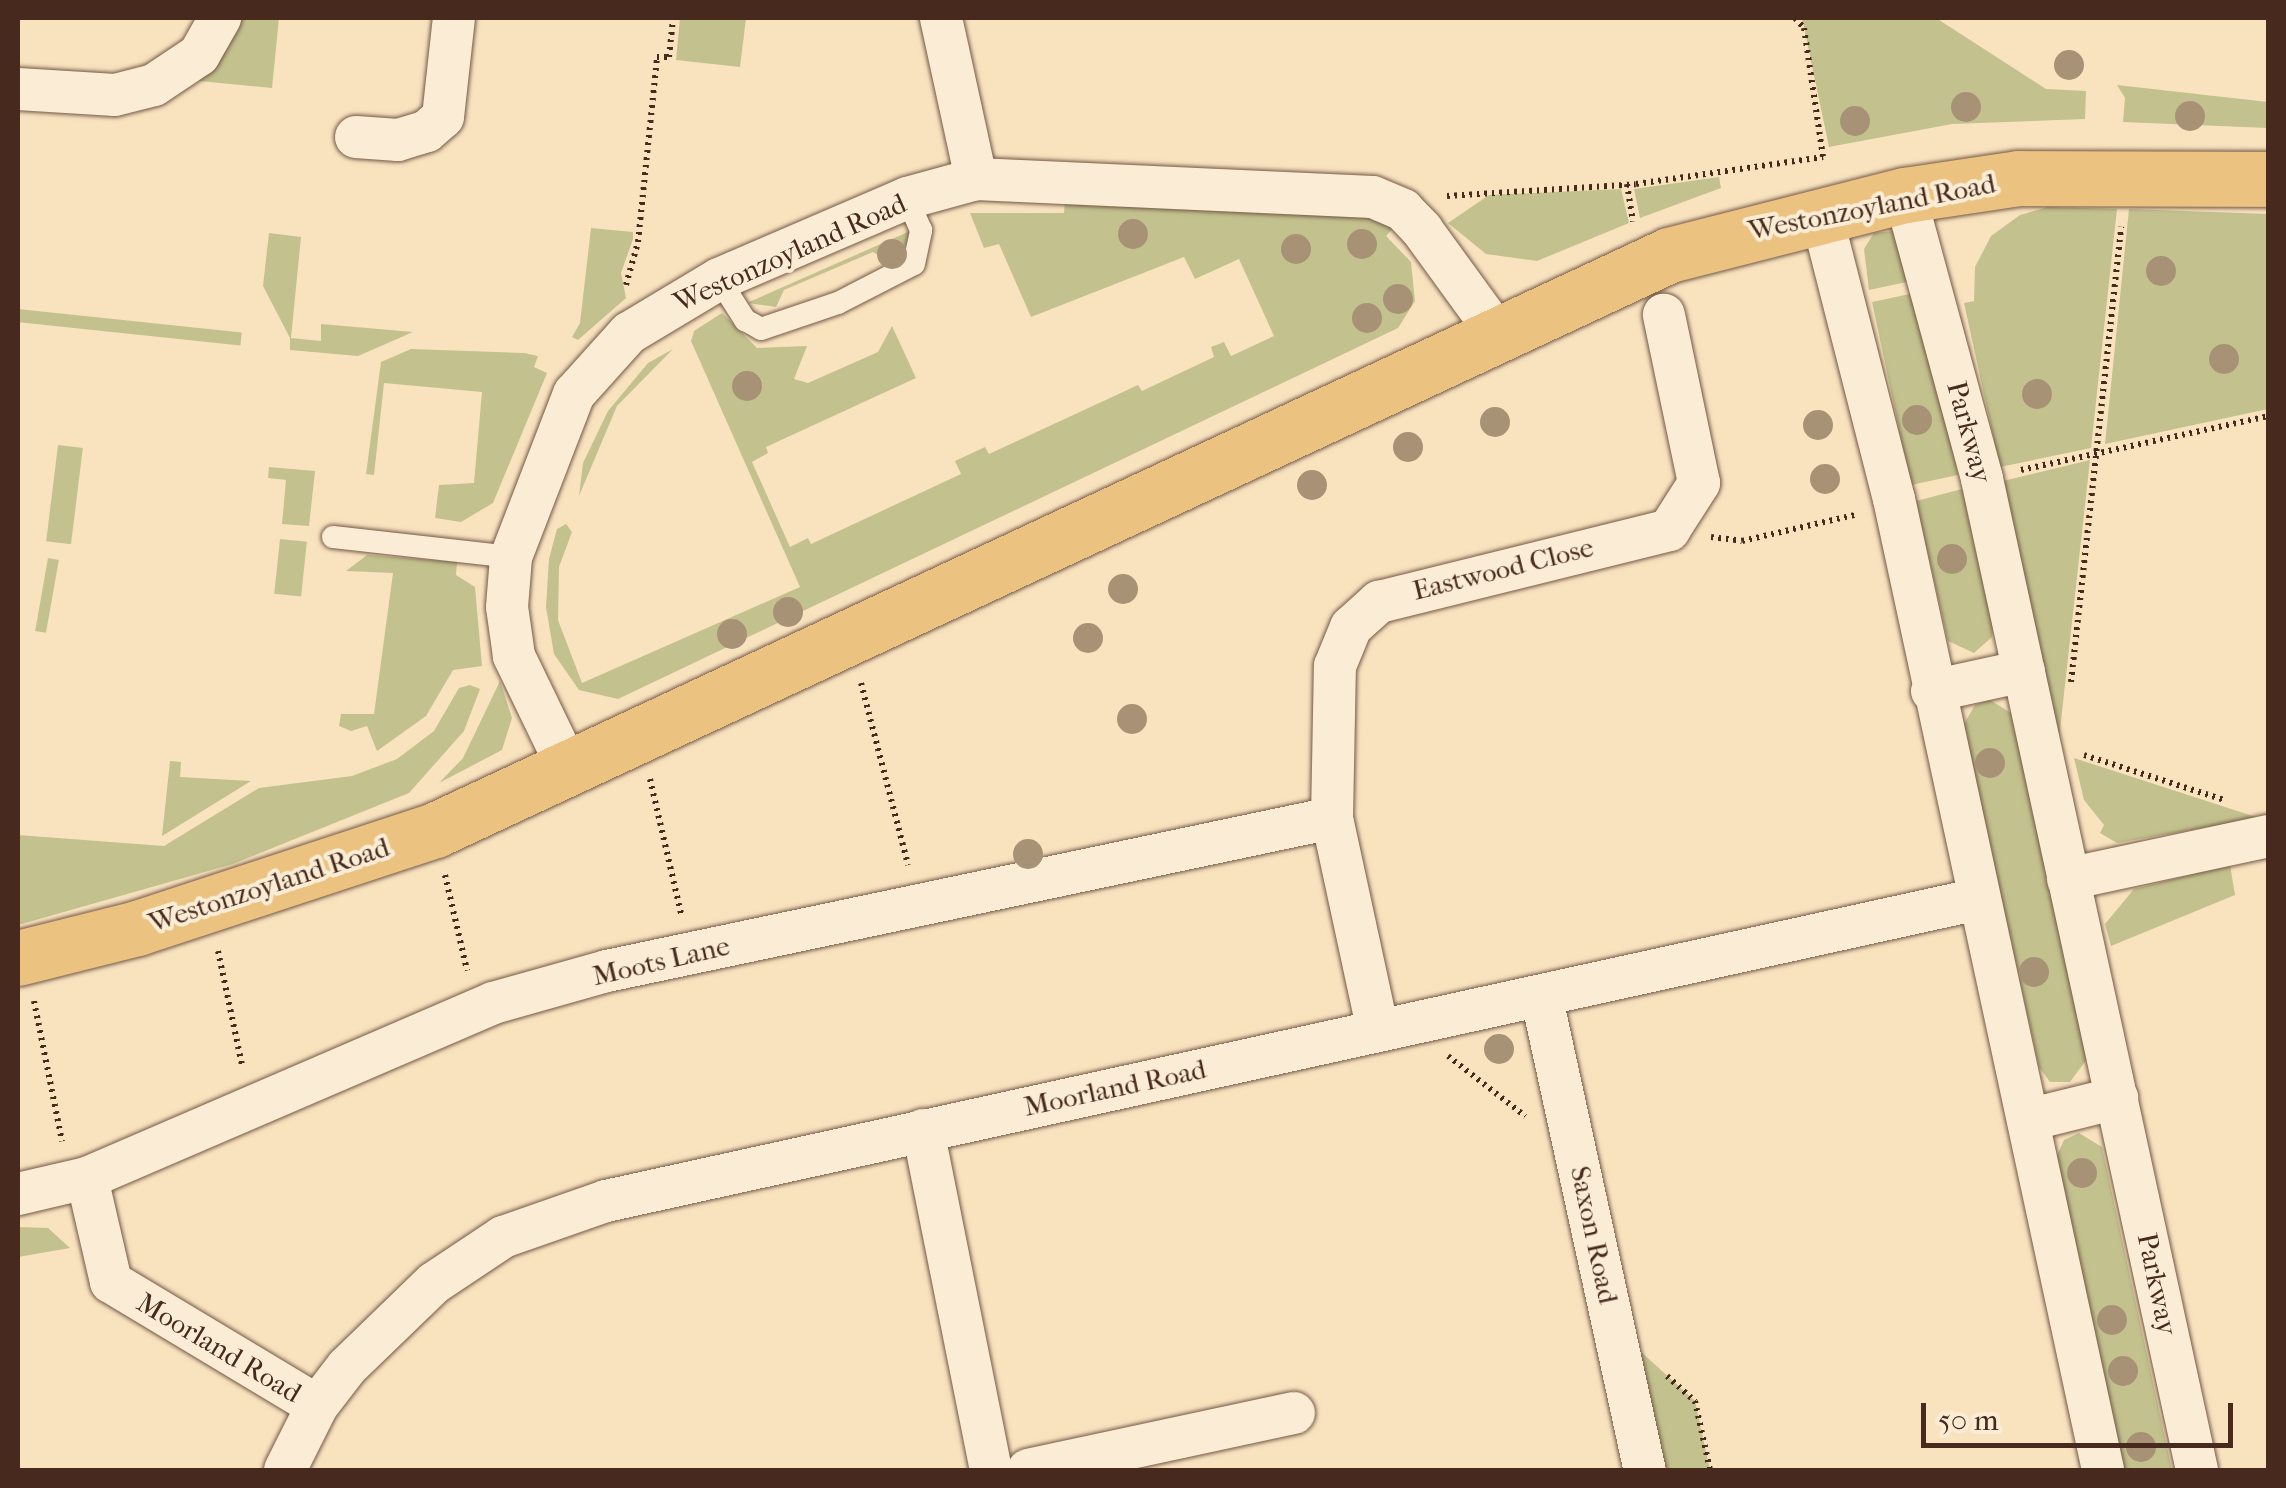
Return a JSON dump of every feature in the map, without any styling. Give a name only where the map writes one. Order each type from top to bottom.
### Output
[{"type":"main road","name":"Westonzoyland Road","points":[[22,957],[208,904],[435,830],[1668,255],[1905,194],[2019,178],[2126,175],[2268,179]]},
{"type":"street","points":[[18,89],[115,94],[154,85],[199,55],[220,18]]},
{"type":"street","points":[[356,137],[398,140],[427,131],[444,117],[454,18]]},
{"type":"street","points":[[941,18],[976,179]]},
{"type":"street","name":"Westonzoyland Road","points":[[569,770],[514,656],[506,608],[511,556],[574,394],[603,356],[645,323],[719,279],[907,198],[976,179],[1358,196],[1403,210]]},
{"type":"street","name":"Parkway","points":[[1905,194],[1982,478],[2197,1470]]},
{"type":"street","points":[[1403,210],[1453,266],[1496,332]]},
{"type":"street","points":[[1822,214],[1894,498],[1932,690],[2103,1470]]},
{"type":"street","points":[[1664,315],[1699,483],[1669,530]]},
{"type":"street","name":"Eastwood Close","points":[[1393,1028],[1332,818],[1335,666],[1351,628],[1380,602],[1669,530]]},
{"type":"street","points":[[1932,690],[2024,671]]},
{"type":"street","name":"Moots Lane","points":[[18,1194],[87,1178],[477,1011],[690,954],[1332,818]]},
{"type":"street","points":[[2068,880],[2268,836]]},
{"type":"street","name":"Moorland Road","points":[[285,1470],[317,1406],[347,1367],[434,1283],[503,1237],[606,1201],[1393,1028],[1542,999],[1979,899]]},
{"type":"street","name":"Saxon Road","points":[[1542,999],[1646,1470]]},
{"type":"street","points":[[2028,1120],[2117,1098]]},
{"type":"street","points":[[924,1130],[991,1470]]},
{"type":"street","name":"Moorland Road","points":[[87,1178],[112,1282],[317,1406]]},
{"type":"street","points":[[1028,1470],[1294,1413]]},
{"type":"lane","points":[[719,279],[745,320],[761,329],[838,303],[914,264],[920,230],[907,198]]},
{"type":"lane","points":[[333,538],[511,556]]},
{"type":"path","points":[[645,323],[628,297],[625,274],[638,242],[658,56],[670,57],[673,18]]},
{"type":"path","points":[[1795,18],[1804,28],[1822,157],[1822,214]]},
{"type":"path","points":[[1403,210],[1459,192],[1636,184],[1822,157]]},
{"type":"path","points":[[2070,689],[2126,175]]},
{"type":"path","points":[[1982,478],[2268,416]]},
{"type":"path","points":[[1669,530],[1742,542],[1874,511],[1894,498]]},
{"type":"path","points":[[849,637],[918,905]]},
{"type":"path","points":[[641,736],[690,954]]},
{"type":"path","points":[[2049,790],[2064,787],[2064,748],[2231,802]]},
{"type":"path","points":[[435,830],[477,1011]]},
{"type":"path","points":[[208,904],[251,1106]]},
{"type":"path","points":[[22,957],[65,1154],[87,1178]]},
{"type":"path","points":[[1393,1028],[1577,1157]]},
{"type":"shaded area","points":[[238,18],[279,18],[272,88],[199,81]]},
{"type":"shaded area","points":[[680,18],[746,18],[740,67],[676,60]]},
{"type":"shaded area","points":[[1802,18],[1936,18],[2046,89],[2086,91],[2085,119],[1952,124],[1829,147]]},
{"type":"shaded area","points":[[2117,85],[2268,102],[2268,128],[2123,122],[2125,98]]},
{"type":"shaded area","points":[[1719,177],[1721,188],[1640,218],[1634,189]]},
{"type":"shaded area","points":[[1621,189],[1629,223],[1537,261],[1486,254],[1448,223],[1489,195]]},
{"type":"shaded area","points":[[1065,201],[1368,214],[1394,227],[1386,236],[1411,262],[1415,301],[1398,328],[618,699],[579,690],[554,654],[546,607],[549,559],[557,529],[566,524],[572,532],[559,567],[558,620],[582,683],[800,587],[691,341],[694,331],[722,313],[757,348],[807,346],[794,379],[808,383],[878,352],[892,326],[916,378],[766,447],[768,453],[752,462],[790,547],[808,538],[811,544],[961,474],[955,461],[985,447],[989,454],[1138,385],[1142,391],[1214,357],[1211,347],[1224,342],[1231,356],[1274,336],[1239,259],[1195,279],[1184,257],[1031,317],[999,244],[984,248],[970,213],[1064,213]]},
{"type":"shaded area","points":[[2048,207],[2117,209],[2091,448],[2000,467],[1964,303],[1974,301],[1975,267],[1991,236],[2020,215]]},
{"type":"shaded area","points":[[2129,209],[2268,214],[2268,409],[2105,444]]},
{"type":"shaded area","points":[[591,228],[633,232],[633,239],[621,273],[626,298],[578,340],[572,337],[580,323]]},
{"type":"shaded area","points":[[910,231],[898,267],[873,252],[784,290],[776,307],[747,303]]},
{"type":"shaded area","points":[[1894,231],[1916,280],[1869,290],[1864,249],[1874,233]]},
{"type":"shaded area","points":[[269,233],[301,237],[291,338],[321,341],[321,324],[413,332],[358,356],[290,350],[290,338],[263,286]]},
{"type":"shaded area","points":[[1919,292],[1958,475],[1911,485],[1872,302]]},
{"type":"shaded area","points":[[18,309],[242,333],[240,345],[18,322]]},
{"type":"shaded area","points":[[411,349],[524,353],[538,356],[534,367],[547,373],[493,503],[461,522],[435,518],[439,485],[474,483],[482,392],[384,383],[374,475],[366,474],[381,362]]},
{"type":"shaded area","points":[[673,349],[617,406],[579,496],[583,463],[608,411],[648,363]]},
{"type":"shaded area","points":[[58,445],[83,448],[71,544],[46,541]]},
{"type":"shaded area","points":[[2090,460],[2059,739],[2003,481]]},
{"type":"shaded area","points":[[269,467],[315,471],[309,526],[282,524],[286,480],[268,478]]},
{"type":"shaded area","points":[[1962,489],[1993,628],[1992,637],[1974,653],[1948,641],[1916,501]]},
{"type":"shaded area","points":[[280,539],[307,542],[301,597],[274,594]]},
{"type":"shaded area","points":[[367,555],[457,562],[456,575],[475,587],[482,666],[453,670],[426,716],[377,751],[367,726],[351,731],[339,726],[341,714],[374,714],[393,573],[346,571]]},
{"type":"shaded area","points":[[48,558],[59,560],[46,633],[35,631]]},
{"type":"shaded area","points":[[500,681],[512,718],[502,750],[439,783],[463,758]]},
{"type":"shaded area","points":[[470,685],[480,689],[464,731],[409,793],[233,864],[18,925],[18,835],[164,846],[259,788],[352,776],[397,759],[434,731],[459,688]]},
{"type":"shaded area","points":[[1990,700],[2011,713],[2087,1059],[2070,1082],[2050,1082],[2039,1067],[1964,724],[1975,705]]},
{"type":"shaded area","points":[[2074,758],[2259,818],[2117,843],[2100,833],[2104,825],[2084,800]]},
{"type":"shaded area","points":[[170,761],[181,762],[180,777],[251,781],[162,836]]},
{"type":"shaded area","points":[[2230,865],[2235,895],[2111,946],[2105,924],[2134,889]]},
{"type":"shaded area","points":[[2079,1133],[2102,1147],[2172,1470],[2124,1470],[2056,1158],[2064,1140]]},
{"type":"shaded area","points":[[18,1227],[48,1228],[70,1248],[18,1257]]},
{"type":"shaded area","points":[[1639,1350],[1695,1401],[1710,1470],[1666,1470]]}]
